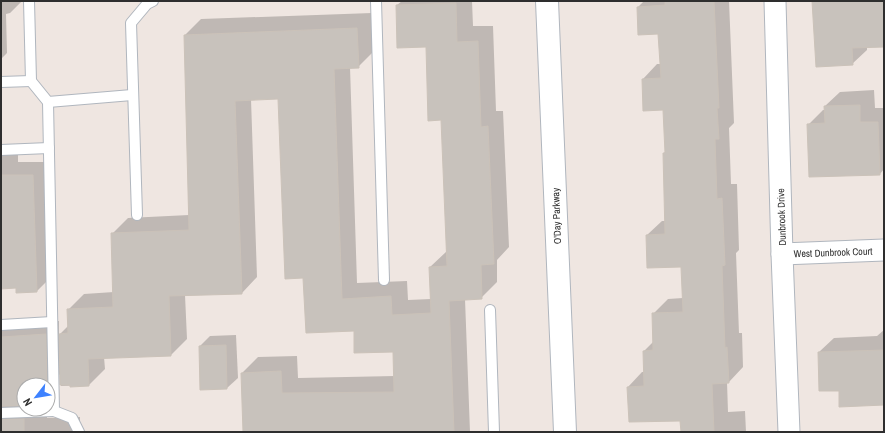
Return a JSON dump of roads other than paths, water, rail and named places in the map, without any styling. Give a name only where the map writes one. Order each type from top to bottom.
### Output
[{"type":"street","name":"O'Day Parkway","points":[[546,1],[565,432]]},
{"type":"street","name":"Dunbrook Drive","points":[[775,1],[782,254],[789,432]]},
{"type":"street","name":"West Dunbrook Court","points":[[782,254],[884,250]]},
{"type":"lane","points":[[29,1],[31,81],[48,102],[53,377]]},
{"type":"lane","points":[[137,215],[132,95],[131,23],[147,4],[153,1]]},
{"type":"lane","points":[[376,1],[384,280]]},
{"type":"lane","points":[[1,82],[31,81]]},
{"type":"lane","points":[[48,102],[132,95]]},
{"type":"lane","points":[[1,150],[48,148]]},
{"type":"lane","points":[[490,310],[494,432]]},
{"type":"lane","points":[[1,325],[52,322]]},
{"type":"lane","points":[[1,413],[16,413]]},
{"type":"lane","points":[[56,413],[72,418],[79,432]]}]
